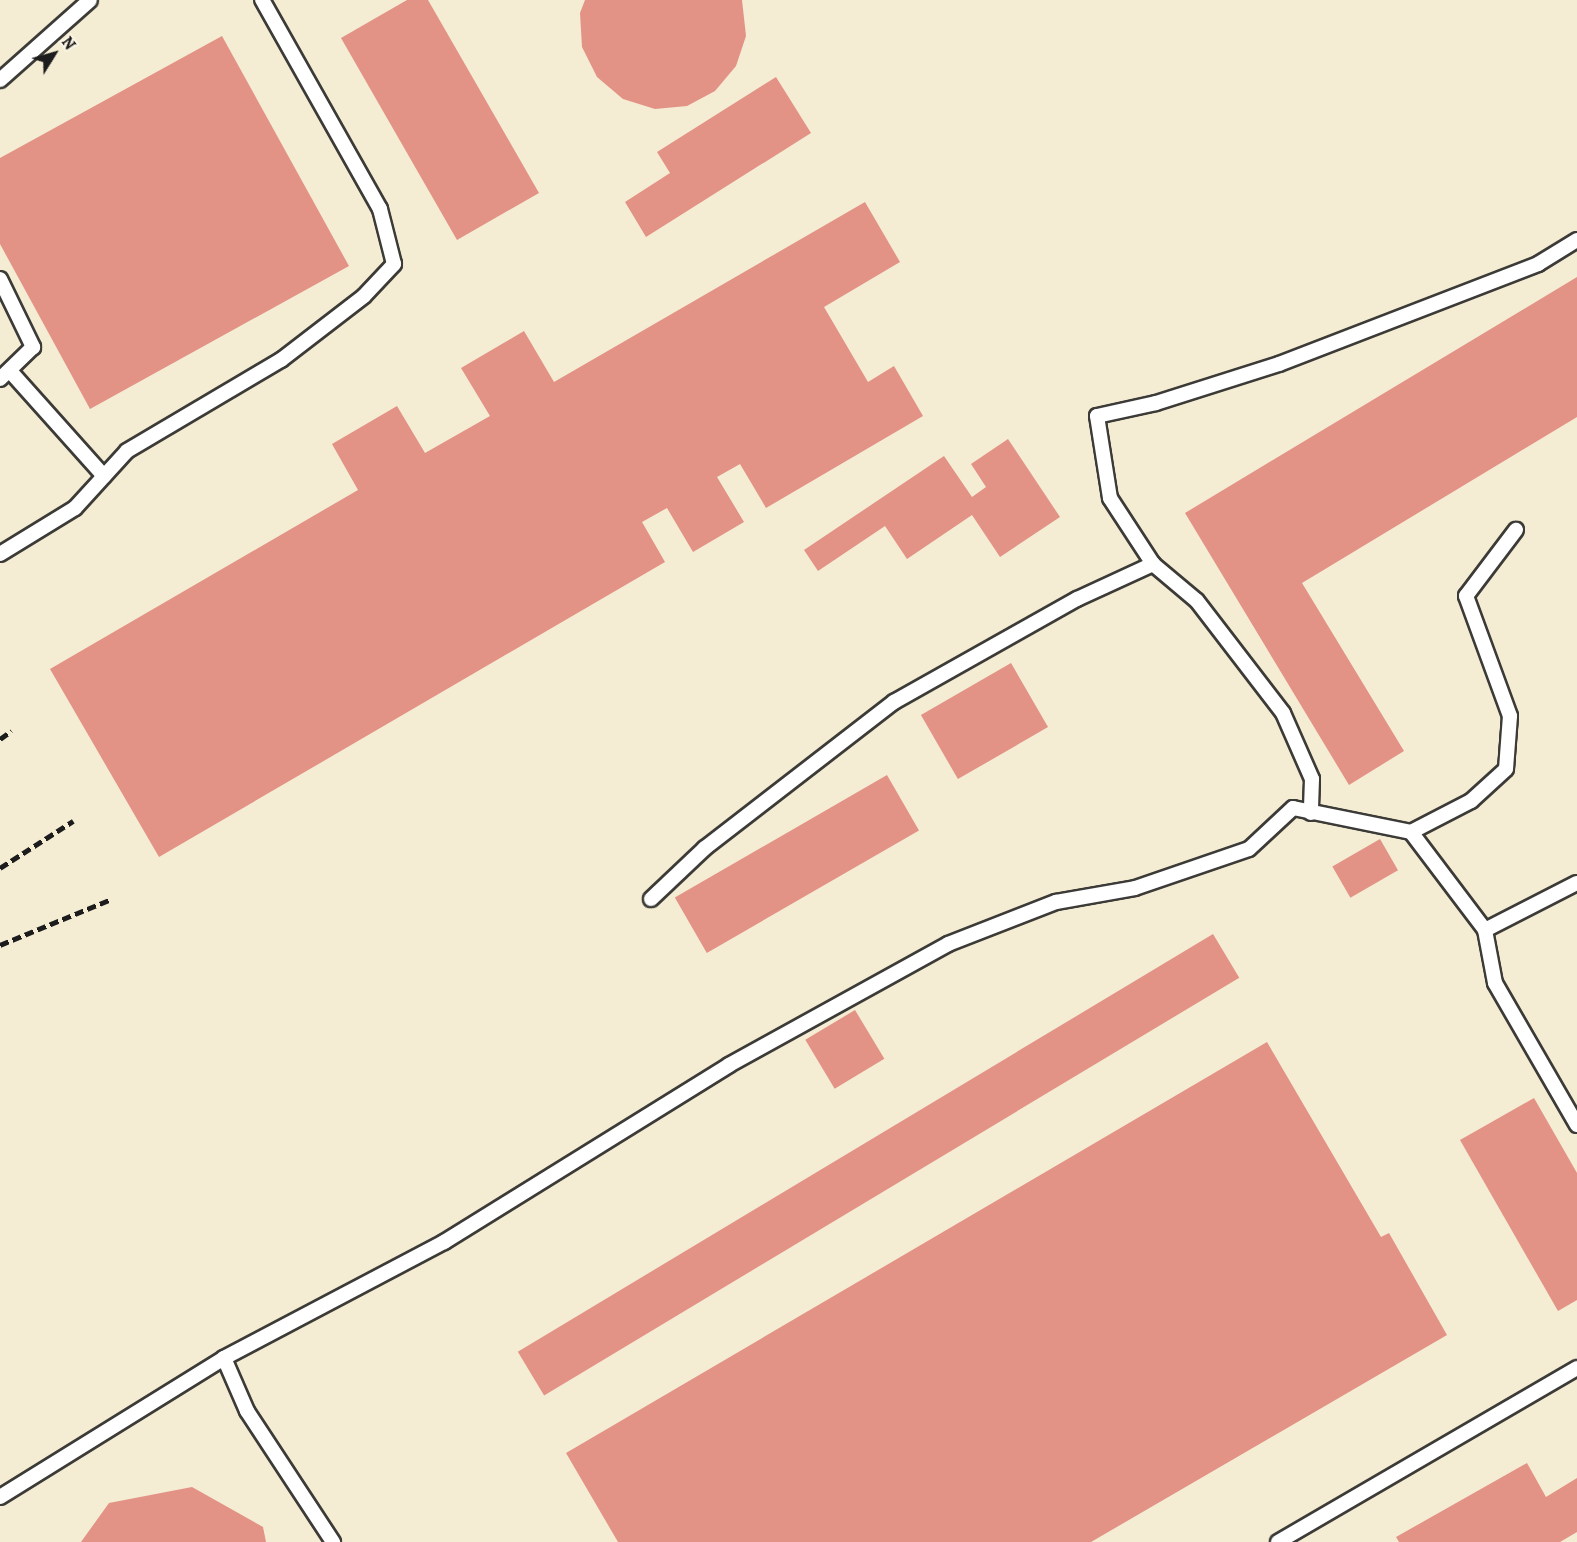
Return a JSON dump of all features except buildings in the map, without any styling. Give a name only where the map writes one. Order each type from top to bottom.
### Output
[{"type":"lane","points":[[0,554],[75,508],[127,452],[281,360],[364,296],[394,264],[380,209],[262,0]]},
{"type":"lane","points":[[0,80],[37,50],[82,2]]},
{"type":"lane","points":[[1311,813],[1312,779],[1283,713],[1197,601],[1153,564],[1110,498],[1097,416],[1156,403],[1279,364],[1538,264],[1577,240]]},
{"type":"lane","points":[[0,279],[33,347],[5,375],[104,476]]},
{"type":"lane","points":[[0,1497],[224,1358],[444,1242],[729,1065],[948,944],[1056,902],[1135,888],[1249,849],[1293,808],[1411,832],[1471,801],[1506,769],[1510,716],[1467,596],[1516,530]]},
{"type":"lane","points":[[651,899],[714,840],[894,702],[1077,599],[1153,564]]},
{"type":"lane","points":[[1411,832],[1485,930],[1496,983],[1577,1125]]},
{"type":"lane","points":[[1485,930],[1577,883]]},
{"type":"lane","points":[[224,1358],[248,1411],[333,1542]]},
{"type":"lane","points":[[1278,1542],[1577,1368]]},
{"type":"railway","points":[[0,739],[11,731]]},
{"type":"railway","points":[[0,868],[73,821]]},
{"type":"railway","points":[[0,945],[109,900]]}]
